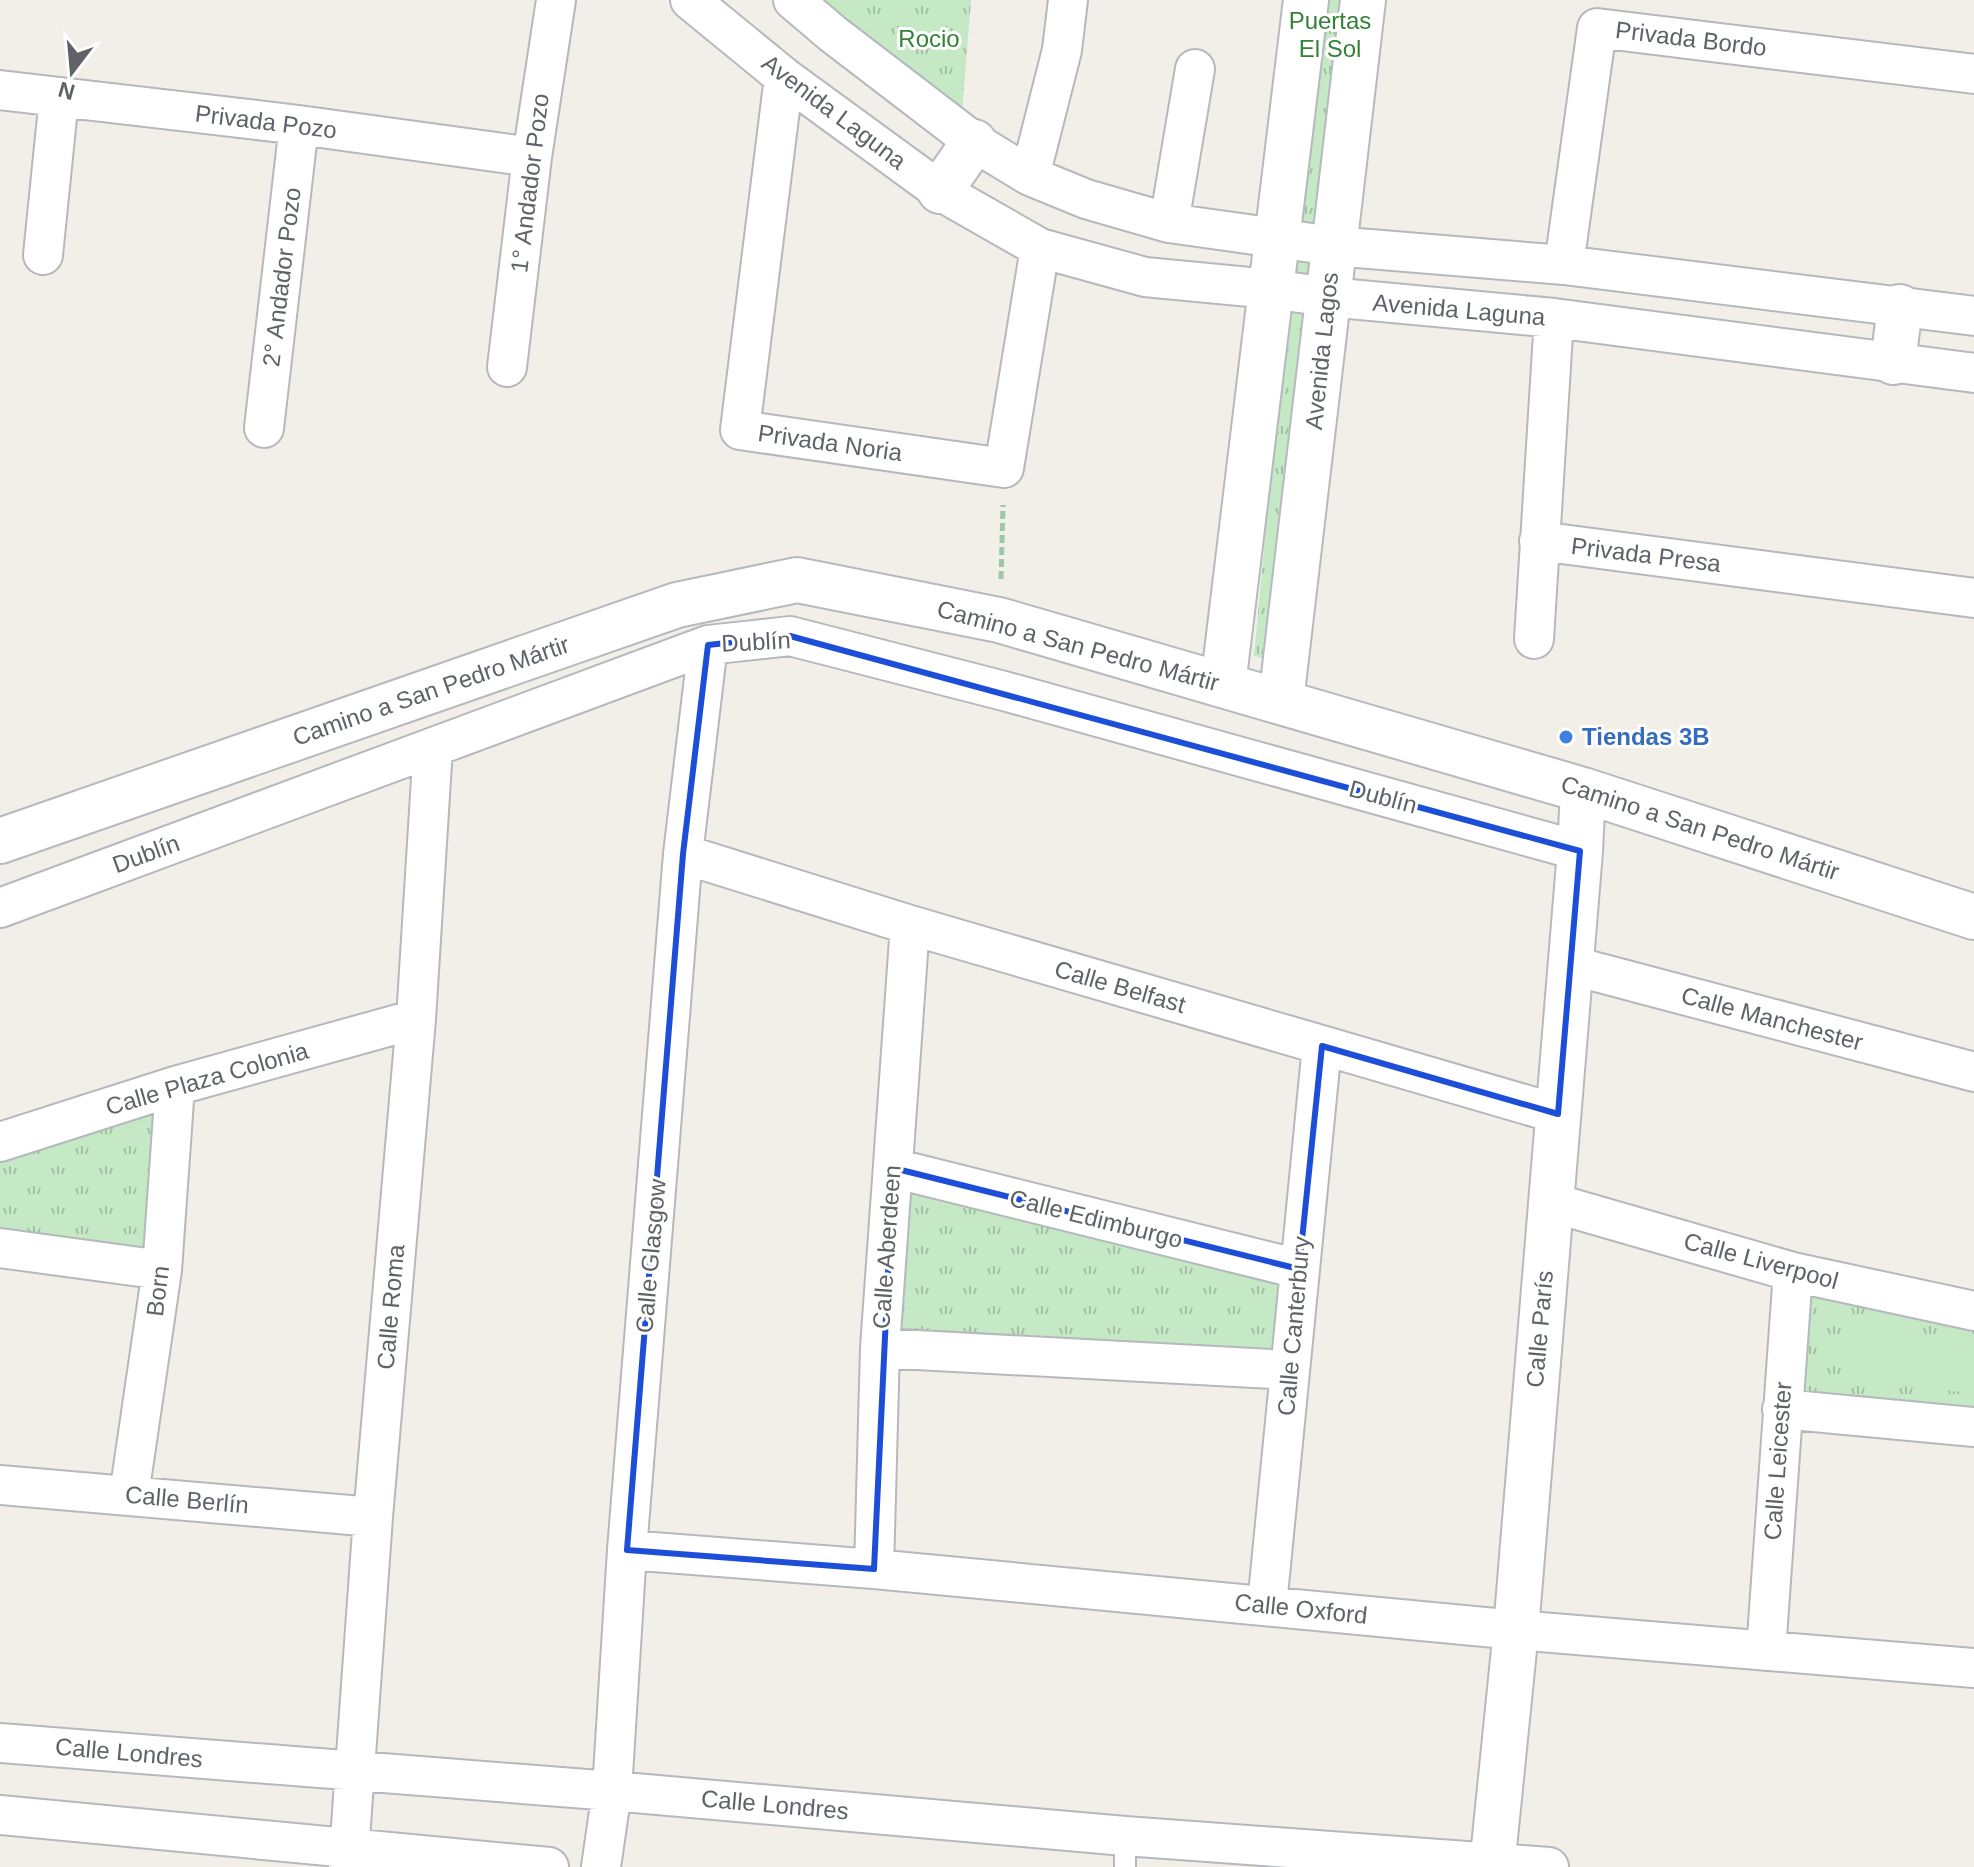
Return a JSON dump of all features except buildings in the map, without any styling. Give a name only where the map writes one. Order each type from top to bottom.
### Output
[{"type":"street","name":"1° Andador Pozo","points":[[507,367],[532,157],[556,0]]},
{"type":"street","name":"Avenida Laguna","points":[[690,0],[784,77],[940,191],[1040,248],[1145,277],[1554,318],[1974,373]]},
{"type":"street","points":[[793,0],[974,142],[1030,176],[1086,199],[1169,223],[1333,246],[1564,265],[1974,316]]},
{"type":"street","points":[[1030,176],[1062,50],[1068,0]]},
{"type":"street","points":[[1223,685],[1306,0]]},
{"type":"street","name":"Avenida Lagos","points":[[1281,701],[1363,0]]},
{"type":"street","name":"Privada Bordo","points":[[1564,265],[1599,14],[1974,74]]},
{"type":"street","points":[[1169,223],[1195,69]]},
{"type":"street","name":"Privada Noria","points":[[784,77],[740,430],[1004,468]]},
{"type":"street","name":"Privada Pozo","points":[[0,90],[299,125],[532,157]]},
{"type":"street","points":[[43,255],[59,98]]},
{"type":"street","name":"2° Andador Pozo","points":[[264,428],[299,125]]},
{"type":"street","points":[[940,191],[974,142]]},
{"type":"street","points":[[1004,468],[1040,248]]},
{"type":"street","points":[[1893,362],[1900,307]]},
{"type":"street","name":"Privada Presa","points":[[1554,318],[1539,541],[1974,598]]},
{"type":"street","points":[[1534,639],[1539,541]]},
{"type":"street","name":"Camino a San Pedro Mártir","points":[[0,841],[677,605],[797,580],[999,620],[1583,790],[1974,917]]},
{"type":"street","name":"Dublín","points":[[0,908],[708,645],[790,636],[1004,691],[1580,851]]},
{"type":"street","name":"Calle Glasgow","points":[[601,1867],[612,1791],[627,1550],[683,854],[708,645]]},
{"type":"street","name":"Calle Roma","points":[[349,1858],[373,1517],[416,1019],[433,747]]},
{"type":"street","name":"Calle París","points":[[1492,1864],[1516,1630],[1583,790]]},
{"type":"street","name":"Calle Belfast","points":[[683,854],[910,925],[1558,1114]]},
{"type":"street","name":"Calle Aberdeen","points":[[874,1569],[880,1348],[910,925]]},
{"type":"street","name":"Calle Manchester","points":[[1570,965],[1974,1072]]},
{"type":"street","name":"Calle Plaza Colonia","points":[[0,1142],[175,1086],[416,1019]]},
{"type":"street","name":"Calle Canterbury","points":[[1267,1605],[1322,1046]]},
{"type":"street","name":"Born","points":[[129,1495],[162,1270],[175,1086]]},
{"type":"street","name":"Calle Edimburgo","points":[[893,1168],[1299,1269]]},
{"type":"street","name":"Calle Liverpool","points":[[1550,1202],[1793,1272],[1974,1311]]},
{"type":"street","points":[[0,1248],[162,1270]]},
{"type":"street","name":"Calle Leicester","points":[[1766,1651],[1793,1272]]},
{"type":"street","points":[[880,1348],[1290,1370]]},
{"type":"street","points":[[1782,1409],[1974,1427]]},
{"type":"street","name":"Calle Berlín","points":[[0,1485],[373,1517]]},
{"type":"street","name":"Calle Oxford","points":[[627,1550],[874,1569],[1516,1630],[1974,1668]]},
{"type":"street","name":"Calle Londres","points":[[0,1743],[612,1791],[1125,1852],[1549,1867]]},
{"type":"street","points":[[0,1815],[349,1858],[549,1867]]},
{"type":"path","points":[[999,620],[1004,468]]},
{"type":"highlighted area","points":[[790,636],[1580,851],[1558,1114],[1322,1046],[1299,1269],[893,1168],[874,1569],[627,1550],[683,854],[708,645]]},
{"type":"green space","name":"Rocio","points":[[817,0],[971,0],[962,113]]},
{"type":"green space","name":"Puertas El Sol","points":[[1306,0],[1362,0],[1270,660],[1254,656],[1297,195]]},
{"type":"green space","points":[[175,1086],[162,1270],[0,1248],[0,1142]]},
{"type":"green space","points":[[900,1176],[1290,1275],[1282,1358],[886,1339]]},
{"type":"green space","points":[[1793,1272],[1974,1311],[1974,1427],[1782,1409]]},
{"type":"green space","points":[[1871,1323],[1974,1350],[1974,1393],[1865,1383],[1845,1372],[1842,1354],[1846,1341]]},
{"type":"place","name":"Tiendas 3B","points":[[1566,737]]}]
